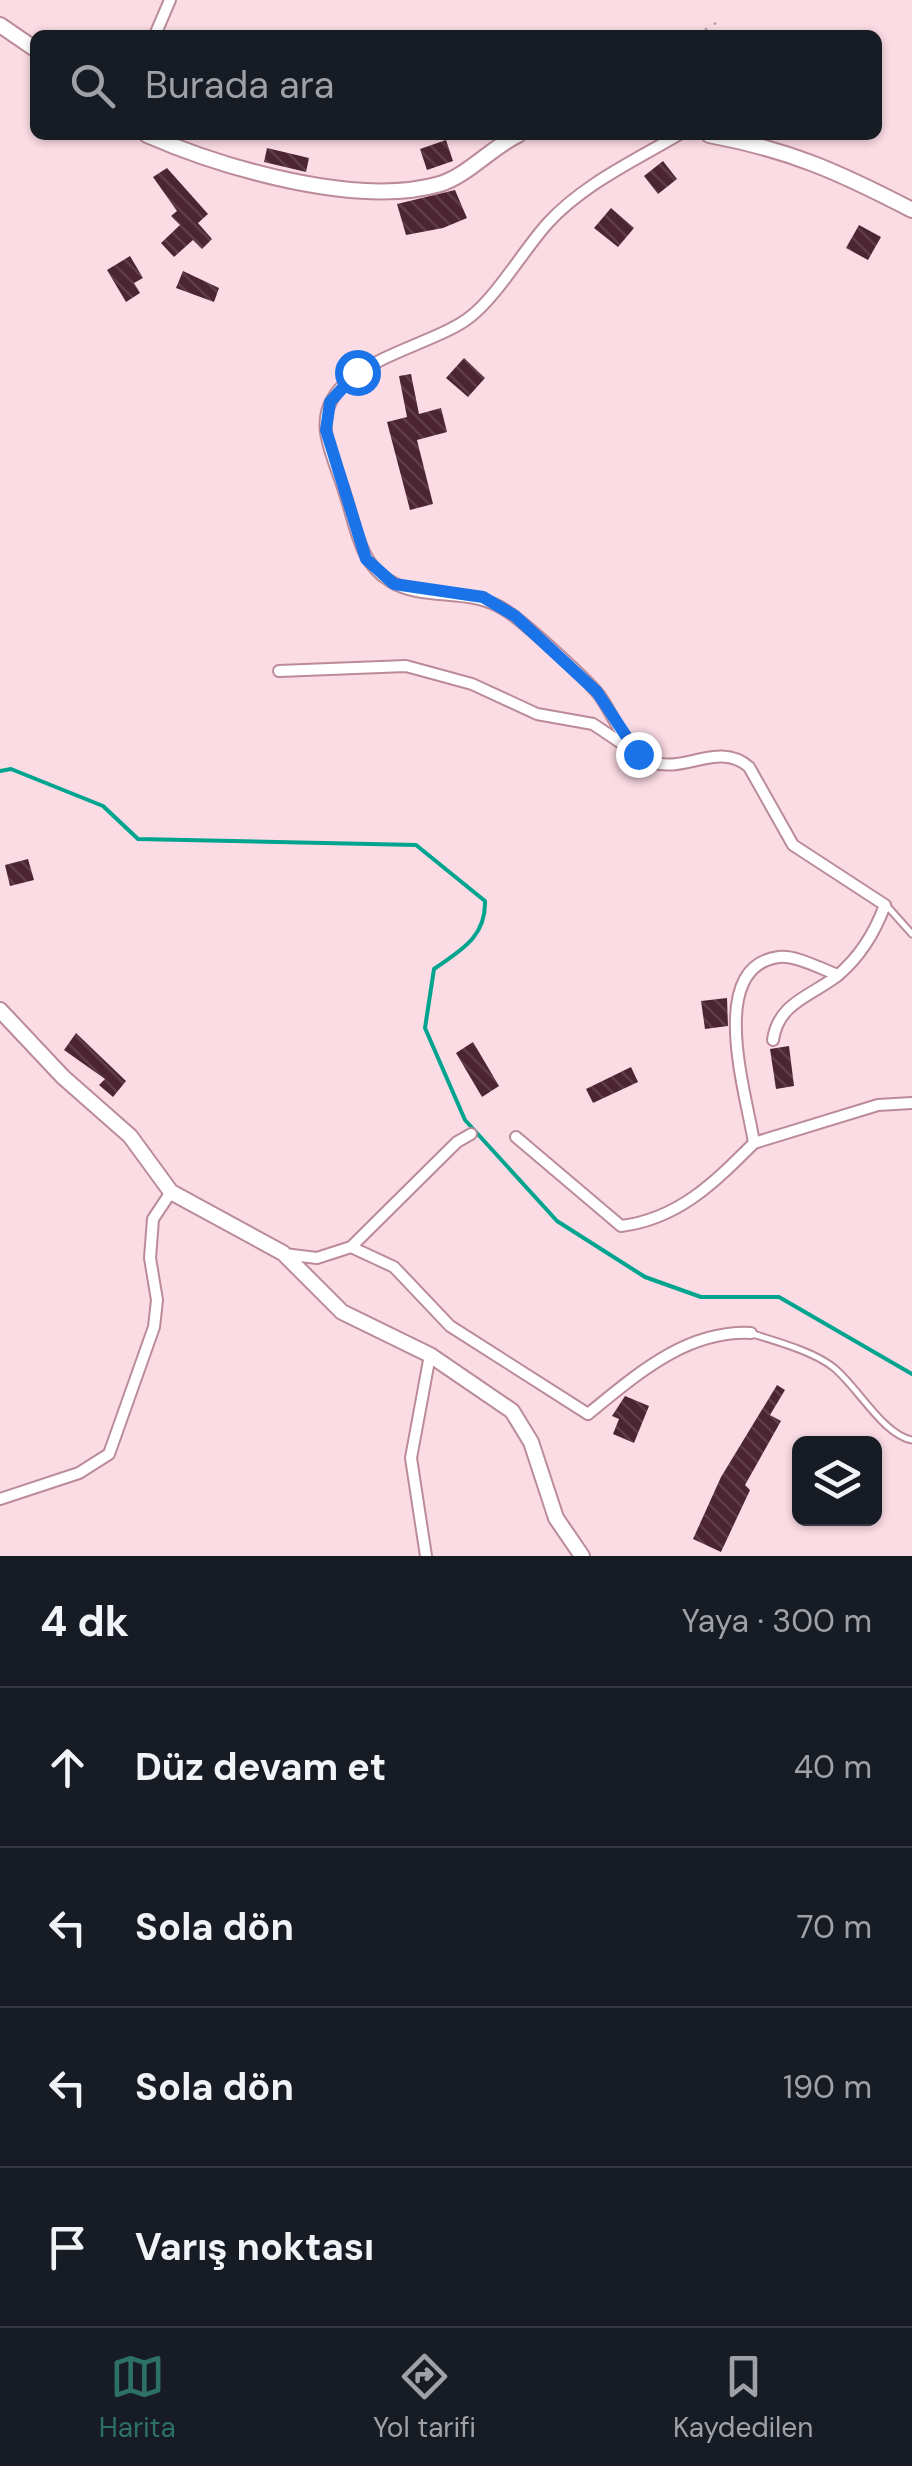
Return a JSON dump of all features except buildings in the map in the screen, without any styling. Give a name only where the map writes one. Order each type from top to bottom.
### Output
[{"type":"street","points":[[157,30],[170,0]]},
{"type":"street","points":[[0,26],[30,46]]},
{"type":"street","points":[[159,140],[205,160],[333,186],[392,191],[443,184],[510,140]]},
{"type":"street","points":[[638,754],[597,692],[515,616],[483,597],[412,589],[383,577],[366,559],[326,430],[330,402],[357,372],[471,316],[551,220],[601,180],[669,140]]},
{"type":"street","points":[[735,140],[773,147],[824,164],[912,210]]},
{"type":"street","points":[[280,671],[406,666],[472,684],[536,714],[593,724],[638,754],[668,766],[706,756],[740,759],[793,845],[885,905],[876,931],[838,975],[792,1003],[775,1025],[773,1040]]},
{"type":"street","points":[[754,1144],[734,1024],[739,986],[757,963],[782,956],[838,975]]},
{"type":"street","points":[[0,1010],[63,1078],[130,1136],[171,1192],[283,1254],[342,1312],[430,1355],[512,1411],[530,1442],[556,1518],[582,1556]]},
{"type":"street","points":[[516,1137],[621,1226],[648,1222],[684,1206],[754,1144],[878,1105],[912,1103]]},
{"type":"street","points":[[283,1254],[317,1258],[352,1248],[430,1168],[471,1134]]},
{"type":"street","points":[[0,1499],[80,1474],[109,1454],[154,1327],[157,1300],[150,1258],[153,1219],[171,1192]]},
{"type":"street","points":[[352,1248],[394,1267],[450,1326],[588,1414],[656,1361],[690,1344],[728,1332],[751,1333]]},
{"type":"street","points":[[426,1556],[411,1458],[430,1355]]},
{"type":"lane","points":[[885,905],[901,917],[912,934]]},
{"type":"lane","points":[[751,1333],[829,1364],[862,1392],[890,1431],[912,1440]]},
{"type":"path","points":[[705,30],[716,24]]},
{"type":"waterway","points":[[0,771],[11,769],[103,806],[138,839],[416,845],[485,901],[476,933],[462,949],[434,969],[425,1028],[465,1120],[557,1221],[645,1277],[701,1297],[779,1297],[912,1374]]},
{"type":"route","points":[[357,372],[330,402],[326,430],[366,559],[394,584],[483,597],[515,616],[597,692],[638,754]]}]
